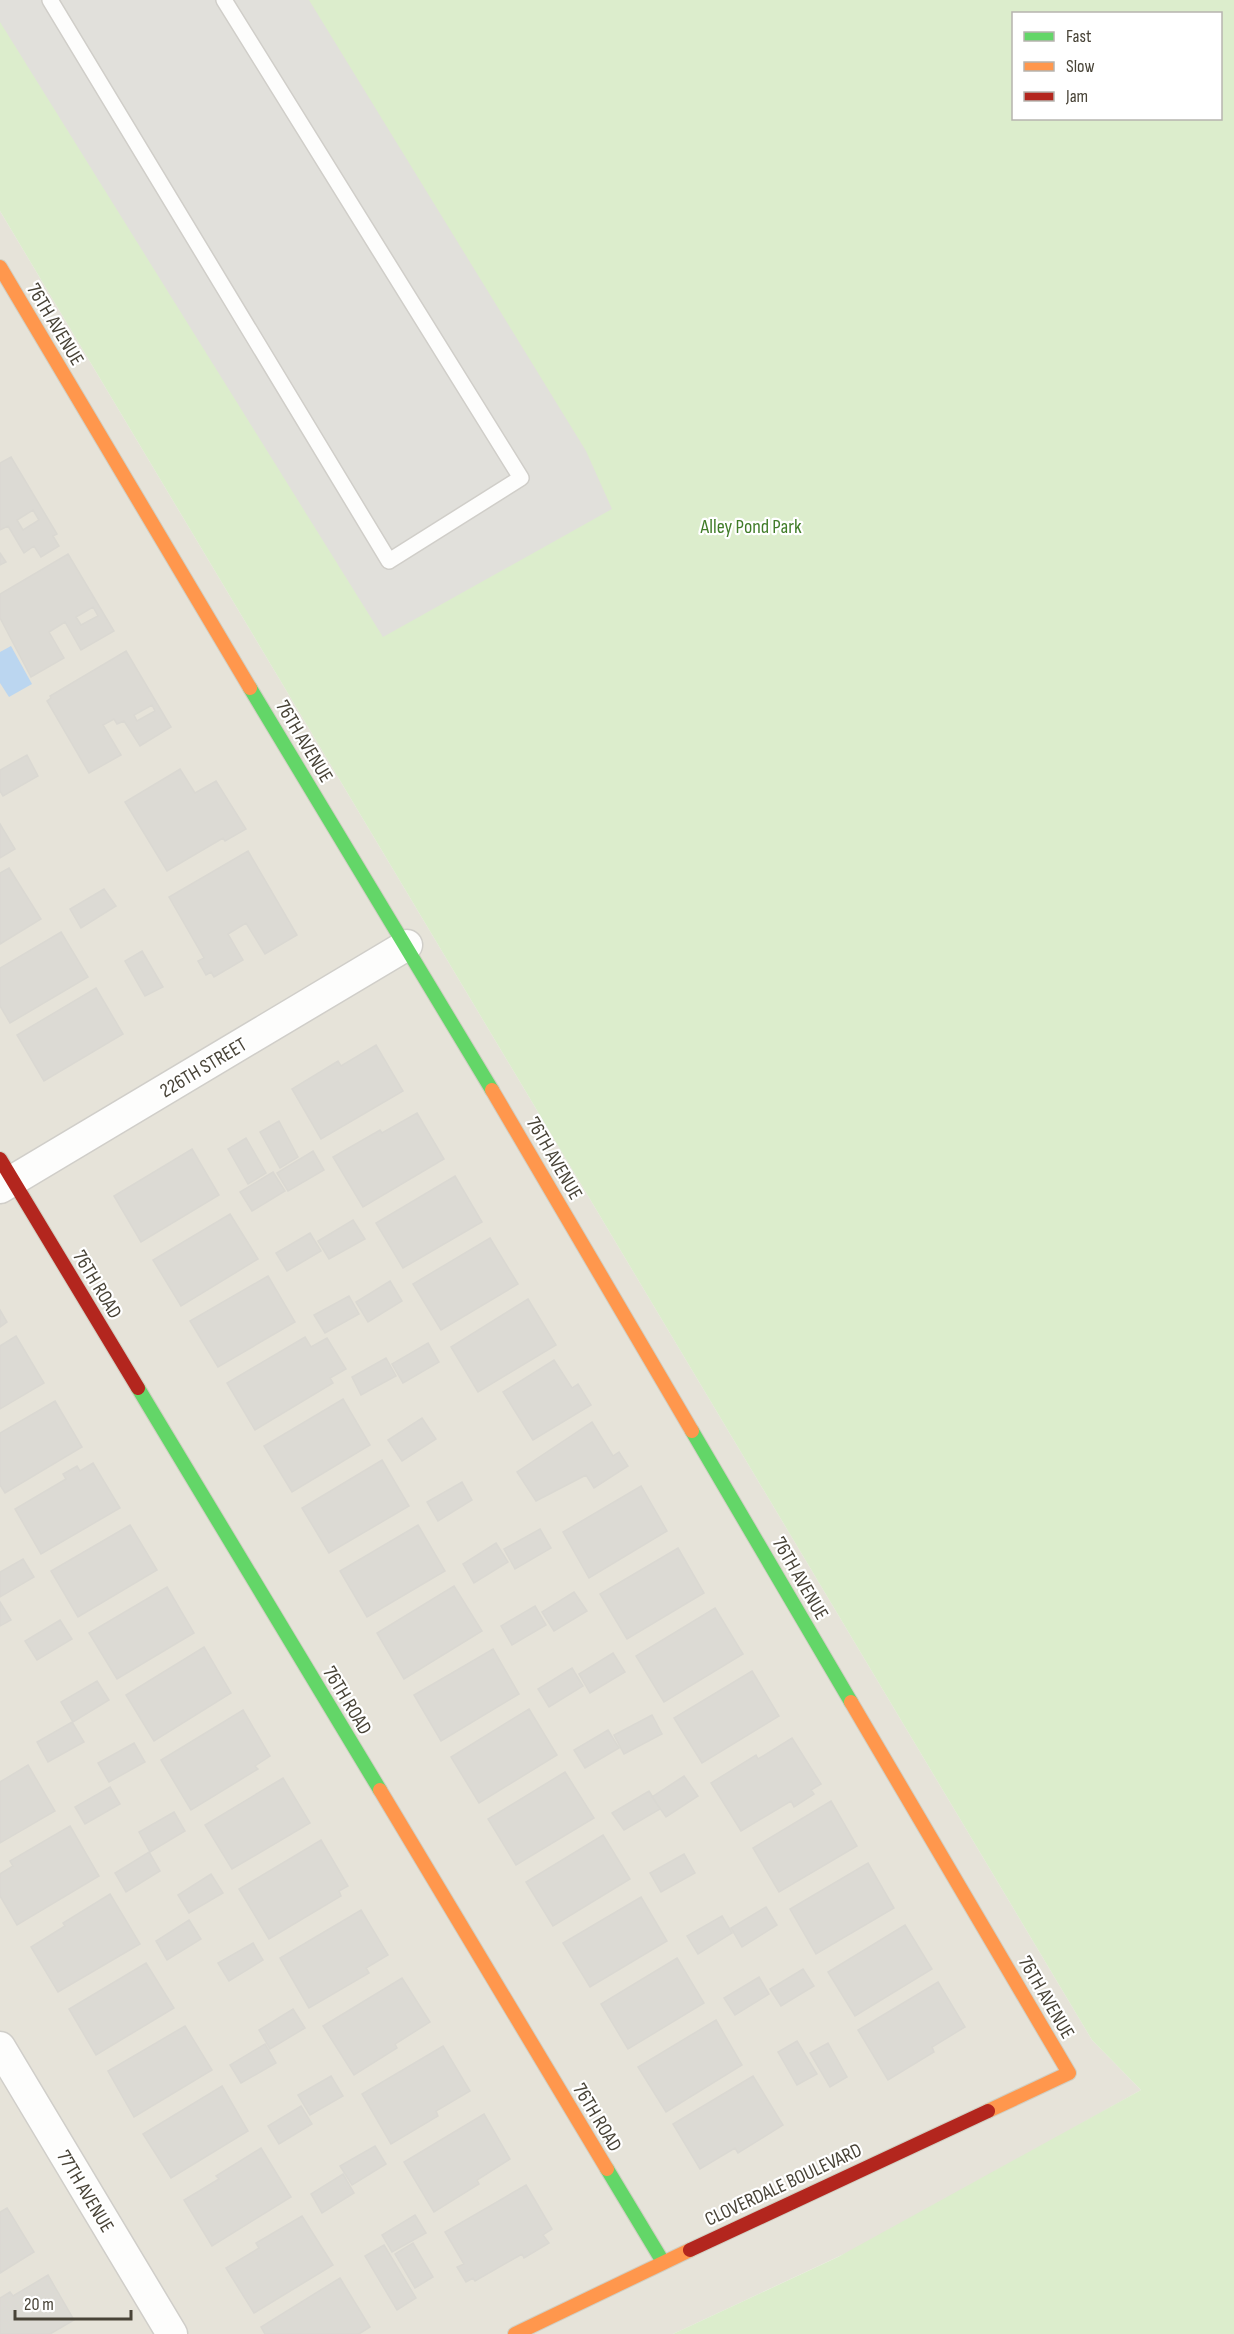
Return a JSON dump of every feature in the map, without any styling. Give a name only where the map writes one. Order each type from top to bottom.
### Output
[{"type":"street","name":"76TH AVENUE","points":[[0,267],[307,783],[407,945],[1070,2073]]},
{"type":"street","name":"226TH STREET","points":[[4,1175],[407,945]]},
{"type":"street","name":"76TH ROAD","points":[[4,1175],[663,2262]]},
{"type":"street","name":"77TH AVENUE","points":[[0,2047],[172,2334]]},
{"type":"street","name":"CLOVERDALE BOULEVARD","points":[[515,2334],[663,2262],[1070,2073]]},
{"type":"lane","points":[[50,0],[389,561],[521,478],[224,0]]},
{"type":"shaded area","points":[[0,0],[309,0],[586,451],[612,509],[383,637],[0,22]]},
{"type":"shaded area","points":[[0,211],[1092,2040],[1141,2090],[876,2239],[673,2334],[0,2334]]},
{"type":"green space","name":"Alley Pond Park","points":[[0,0],[1234,0],[1234,2334],[673,2334],[838,2257],[1141,2090],[1092,2040],[0,211]]},
{"type":"water","points":[[11,646],[32,684],[9,697],[0,683],[0,652]]},
{"type":"building","points":[[11,457],[57,534],[53,536],[59,546],[41,557],[34,546],[24,553],[8,526],[0,530],[0,463]],"holes":[[[33,510],[39,520],[23,530],[17,520]]]},
{"type":"building","points":[[0,553],[6,562],[0,565]]},
{"type":"building","points":[[68,554],[114,631],[81,650],[65,622],[49,632],[64,658],[31,677],[0,618],[0,594]],"holes":[[[93,607],[98,616],[81,625],[76,617]]]},
{"type":"building","points":[[126,651],[171,727],[140,746],[124,721],[117,724],[114,719],[103,725],[121,755],[89,773],[47,701],[51,698],[50,696]],"holes":[[[152,705],[155,711],[137,721],[134,715]]]},
{"type":"building","points":[[27,755],[38,776],[3,796],[0,791],[0,770]]},
{"type":"building","points":[[180,769],[195,793],[216,781],[246,829],[225,841],[223,838],[167,871],[125,802]]},
{"type":"building","points":[[0,824],[15,849],[0,858]]},
{"type":"building","points":[[248,851],[297,935],[265,954],[246,923],[228,934],[243,960],[214,977],[211,972],[206,975],[198,961],[204,958],[169,897]]},
{"type":"building","points":[[9,868],[41,919],[0,944],[0,873]]},
{"type":"building","points":[[104,889],[116,906],[81,928],[70,909]]},
{"type":"building","points":[[61,932],[88,977],[10,1023],[0,1006],[0,968]]},
{"type":"building","points":[[142,951],[163,987],[145,996],[125,961]]},
{"type":"building","points":[[96,988],[123,1034],[44,1081],[17,1035]]},
{"type":"building","points":[[376,1045],[403,1091],[321,1139],[292,1089],[338,1061],[341,1066]]},
{"type":"building","points":[[417,1113],[444,1159],[363,1207],[333,1157],[380,1130],[382,1133]]},
{"type":"building","points":[[279,1121],[298,1157],[280,1168],[260,1132]]},
{"type":"building","points":[[246,1138],[266,1173],[248,1184],[228,1149]]},
{"type":"building","points":[[192,1149],[219,1195],[141,1242],[114,1196]]},
{"type":"building","points":[[313,1151],[324,1170],[288,1191],[277,1173]]},
{"type":"building","points":[[273,1172],[285,1191],[252,1211],[240,1192]]},
{"type":"building","points":[[455,1176],[482,1222],[403,1268],[376,1223]]},
{"type":"building","points":[[230,1214],[258,1259],[181,1306],[153,1260]]},
{"type":"building","points":[[353,1220],[365,1239],[329,1259],[318,1241]]},
{"type":"building","points":[[310,1233],[321,1251],[287,1271],[276,1253]]},
{"type":"building","points":[[490,1238],[518,1284],[441,1330],[413,1284]]},
{"type":"building","points":[[268,1276],[295,1322],[218,1367],[190,1321]]},
{"type":"building","points":[[390,1281],[402,1301],[368,1322],[356,1302]]},
{"type":"building","points":[[349,1296],[359,1314],[325,1333],[314,1315]]},
{"type":"building","points":[[528,1299],[556,1345],[478,1392],[451,1347]]},
{"type":"building","points":[[0,1310],[7,1322],[0,1327]]},
{"type":"building","points":[[16,1336],[44,1383],[0,1409],[0,1346]]},
{"type":"building","points":[[305,1337],[311,1347],[327,1338],[346,1369],[330,1378],[333,1383],[255,1430],[227,1383]]},
{"type":"building","points":[[428,1343],[439,1362],[403,1383],[392,1364]]},
{"type":"building","points":[[386,1358],[396,1376],[361,1395],[352,1377]]},
{"type":"building","points":[[554,1360],[572,1388],[578,1384],[591,1405],[533,1440],[503,1392]]},
{"type":"building","points":[[343,1399],[370,1445],[292,1492],[264,1446]]},
{"type":"building","points":[[55,1401],[82,1447],[5,1493],[0,1485],[0,1433]]},
{"type":"building","points":[[422,1418],[436,1439],[402,1461],[388,1440]]},
{"type":"building","points":[[592,1422],[613,1456],[619,1452],[628,1466],[594,1488],[586,1475],[536,1501],[517,1472]]},
{"type":"building","points":[[382,1460],[409,1506],[329,1553],[302,1508]]},
{"type":"building","points":[[93,1463],[120,1508],[41,1554],[15,1509],[66,1479],[63,1474],[77,1466],[80,1471]]},
{"type":"building","points":[[462,1482],[472,1500],[438,1521],[427,1502]]},
{"type":"building","points":[[641,1486],[667,1531],[589,1578],[563,1532]]},
{"type":"building","points":[[130,1525],[157,1570],[78,1617],[51,1571]]},
{"type":"building","points":[[418,1525],[445,1571],[367,1617],[340,1571]]},
{"type":"building","points":[[540,1529],[551,1548],[515,1569],[504,1549]]},
{"type":"building","points":[[496,1543],[508,1562],[474,1583],[463,1564]]},
{"type":"building","points":[[678,1548],[704,1593],[627,1639],[600,1594]]},
{"type":"building","points":[[23,1559],[34,1577],[0,1597],[0,1572]]},
{"type":"building","points":[[454,1586],[482,1631],[404,1679],[377,1633]]},
{"type":"building","points":[[167,1587],[194,1633],[117,1679],[89,1633]]},
{"type":"building","points":[[574,1592],[587,1611],[554,1631],[542,1612]]},
{"type":"building","points":[[0,1602],[11,1620],[0,1626]]},
{"type":"building","points":[[535,1606],[546,1625],[512,1645],[501,1626]]},
{"type":"building","points":[[715,1608],[743,1654],[664,1702],[636,1656]]},
{"type":"building","points":[[60,1620],[72,1639],[37,1660],[25,1641]]},
{"type":"building","points":[[204,1647],[231,1693],[154,1741],[126,1695]]},
{"type":"building","points":[[493,1649],[519,1694],[441,1741],[414,1695]]},
{"type":"building","points":[[613,1653],[625,1672],[590,1693],[579,1674]]},
{"type":"building","points":[[572,1668],[583,1686],[549,1707],[538,1689]]},
{"type":"building","points":[[752,1671],[779,1716],[702,1763],[674,1718]]},
{"type":"building","points":[[97,1681],[109,1700],[73,1722],[61,1702]]},
{"type":"building","points":[[529,1709],[557,1755],[479,1803],[451,1757]]},
{"type":"building","points":[[243,1710],[270,1756],[255,1766],[258,1769],[191,1810],[161,1760]]},
{"type":"building","points":[[652,1715],[662,1734],[624,1754],[614,1735]]},
{"type":"building","points":[[72,1722],[84,1742],[48,1762],[37,1742]]},
{"type":"building","points":[[608,1730],[619,1748],[585,1768],[574,1750]]},
{"type":"building","points":[[792,1738],[821,1784],[811,1790],[814,1794],[794,1807],[791,1801],[741,1831],[711,1783],[756,1755],[758,1759]]},
{"type":"building","points":[[134,1743],[145,1762],[109,1782],[98,1763]]},
{"type":"building","points":[[28,1765],[55,1811],[0,1843],[0,1782]]},
{"type":"building","points":[[565,1772],[594,1818],[516,1865],[488,1819]]},
{"type":"building","points":[[684,1776],[698,1796],[666,1817],[652,1797]]},
{"type":"building","points":[[283,1778],[310,1823],[232,1869],[205,1825]]},
{"type":"building","points":[[110,1787],[120,1804],[85,1824],[75,1807]]},
{"type":"building","points":[[649,1791],[660,1809],[624,1830],[612,1813]]},
{"type":"building","points":[[831,1801],[857,1846],[779,1892],[753,1848]]},
{"type":"building","points":[[174,1812],[185,1831],[150,1852],[139,1832]]},
{"type":"building","points":[[70,1826],[99,1876],[17,1925],[0,1896],[0,1874],[13,1866],[10,1861]]},
{"type":"building","points":[[603,1835],[630,1879],[553,1926],[526,1882]]},
{"type":"building","points":[[321,1840],[348,1886],[339,1891],[341,1896],[269,1939],[239,1889]]},
{"type":"building","points":[[149,1852],[160,1871],[126,1892],[115,1873]]},
{"type":"building","points":[[684,1854],[695,1873],[661,1892],[650,1873]]},
{"type":"building","points":[[868,1863],[894,1908],[816,1954],[790,1909]]},
{"type":"building","points":[[211,1874],[223,1893],[189,1913],[178,1895]]},
{"type":"building","points":[[110,1894],[140,1944],[58,1992],[31,1947],[65,1926],[63,1923]]},
{"type":"building","points":[[641,1897],[667,1941],[590,1987],[563,1943]]},
{"type":"building","points":[[766,1907],[777,1925],[742,1947],[731,1928]]},
{"type":"building","points":[[361,1910],[388,1955],[366,1968],[369,1973],[309,2008],[280,1958]]},
{"type":"building","points":[[722,1916],[732,1933],[698,1954],[687,1936]]},
{"type":"building","points":[[189,1920],[201,1939],[167,1960],[156,1941]]},
{"type":"building","points":[[905,1925],[932,1969],[855,2016],[828,1972]]},
{"type":"building","points":[[253,1943],[263,1960],[229,1981],[218,1963]]},
{"type":"building","points":[[677,1958],[704,2003],[628,2049],[601,2004]]},
{"type":"building","points":[[146,1963],[174,2008],[96,2055],[69,2009]]},
{"type":"building","points":[[803,1969],[814,1986],[781,2006],[770,1989]]},
{"type":"building","points":[[759,1977],[769,1994],[735,2015],[724,1998]]},
{"type":"building","points":[[402,1978],[430,2022],[395,2044],[397,2048],[354,2075],[323,2026]]},
{"type":"building","points":[[938,1982],[965,2027],[932,2047],[934,2052],[888,2080],[858,2030]]},
{"type":"building","points":[[293,2009],[305,2028],[270,2049],[259,2030]]},
{"type":"building","points":[[716,2020],[742,2065],[666,2112],[638,2067]]},
{"type":"building","points":[[185,2026],[212,2070],[134,2117],[108,2071]]},
{"type":"building","points":[[797,2041],[817,2074],[797,2085],[778,2052]]},
{"type":"building","points":[[828,2043],[847,2077],[830,2087],[810,2053]]},
{"type":"building","points":[[265,2044],[276,2063],[241,2083],[230,2065]]},
{"type":"building","points":[[443,2046],[470,2091],[436,2111],[438,2116],[391,2144],[362,2094]]},
{"type":"building","points":[[331,2076],[343,2096],[310,2115],[298,2095]]},
{"type":"building","points":[[753,2076],[783,2125],[738,2153],[735,2148],[700,2169],[673,2124]]},
{"type":"building","points":[[222,2086],[248,2131],[171,2178],[143,2134]]},
{"type":"building","points":[[301,2106],[312,2124],[279,2144],[268,2126]]},
{"type":"building","points":[[484,2114],[510,2159],[477,2180],[479,2184],[434,2212],[404,2162]]},
{"type":"building","points":[[375,2146],[386,2164],[352,2185],[340,2166]]},
{"type":"building","points":[[261,2148],[291,2197],[212,2246],[184,2200],[219,2179],[216,2176]]},
{"type":"building","points":[[343,2174],[354,2193],[322,2213],[311,2194]]},
{"type":"building","points":[[526,2185],[552,2229],[543,2235],[549,2243],[524,2258],[522,2254],[475,2281],[473,2278],[466,2282],[457,2267],[464,2264],[445,2232]]},
{"type":"building","points":[[7,2208],[34,2252],[0,2273],[0,2212]]},
{"type":"building","points":[[415,2215],[426,2233],[392,2252],[382,2235]]},
{"type":"building","points":[[302,2216],[333,2265],[254,2313],[226,2268],[259,2248],[256,2243]]},
{"type":"building","points":[[413,2243],[433,2277],[415,2288],[395,2254]]},
{"type":"building","points":[[384,2245],[416,2298],[397,2310],[365,2256]]},
{"type":"building","points":[[48,2275],[74,2320],[50,2334],[0,2334],[0,2298],[10,2292],[13,2296]]},
{"type":"building","points":[[340,2278],[370,2327],[359,2334],[265,2334],[261,2327]]},
{"type":"traffic: fast","points":[[250,688],[492,1090]]},
{"type":"traffic: fast","points":[[138,1388],[380,1790]]},
{"type":"traffic: fast","points":[[692,1431],[851,1702]]},
{"type":"traffic: fast","points":[[607,2169],[663,2262]]},
{"type":"traffic: slow","points":[[0,267],[250,688]]},
{"type":"traffic: slow","points":[[492,1090],[692,1431]]},
{"type":"traffic: slow","points":[[851,1702],[1069,2073],[988,2111]]},
{"type":"traffic: slow","points":[[380,1790],[607,2169]]},
{"type":"traffic: slow","points":[[515,2334],[690,2250]]},
{"type":"traffic: jam","points":[[0,1159],[138,1388]]},
{"type":"traffic: jam","points":[[690,2250],[988,2111]]}]
